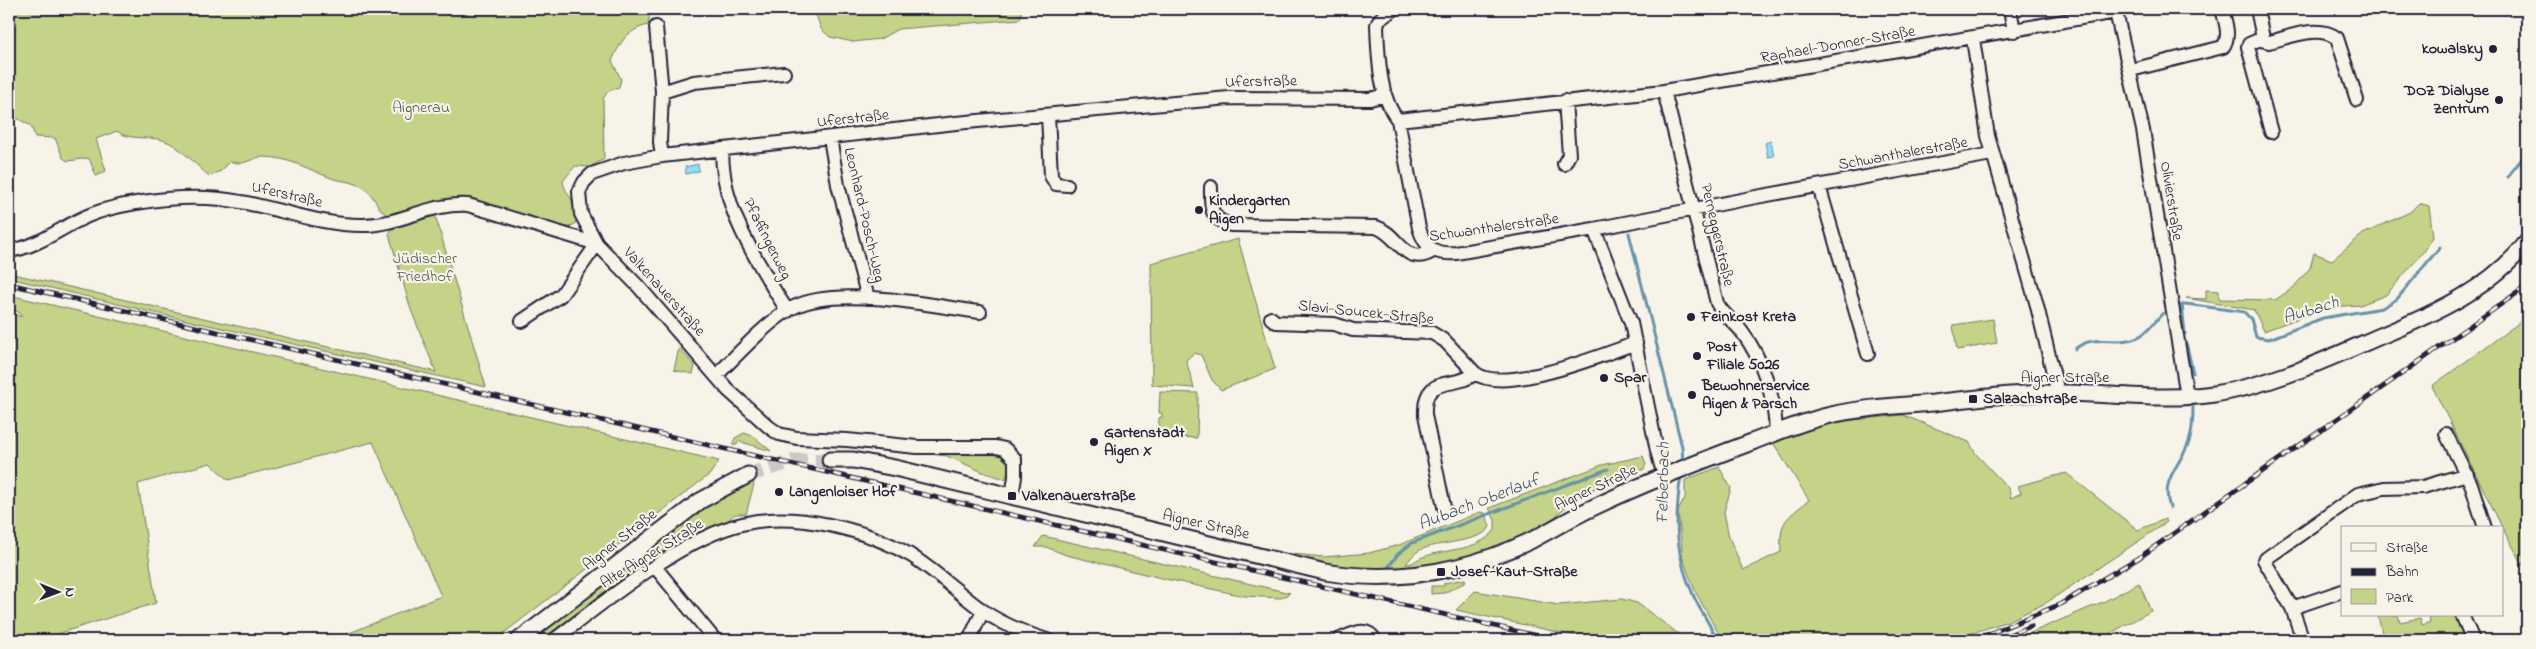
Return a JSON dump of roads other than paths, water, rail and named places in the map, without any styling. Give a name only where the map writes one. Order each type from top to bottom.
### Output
[{"type":"main road","name":"Aigner Straße","points":[[830,460],[868,462],[1325,572],[1367,577],[1420,575],[1466,566],[1507,551],[1589,509],[1677,471],[1829,415],[1879,407],[2058,393],[2158,398],[2233,390],[2286,374],[2430,315],[2478,286],[2504,267],[2527,242]]},
{"type":"main road","name":"Aigner Straße","points":[[519,640],[693,506],[720,488],[748,476]]},
{"type":"street","points":[[1394,9],[1380,19],[1377,25],[1385,96],[1389,107],[1398,120],[1419,228],[1424,241],[1433,251]]},
{"type":"street","points":[[2010,9],[2014,31]]},
{"type":"street","points":[[2131,70],[2223,47],[2227,32],[2222,9]]},
{"type":"street","points":[[2257,9],[2263,38],[2261,40]]},
{"type":"street","name":"Raphael-Donner-Straße","points":[[1398,120],[1664,91],[1973,39],[2116,12]]},
{"type":"street","name":"Olivierstraße","points":[[2116,12],[2131,70],[2143,130],[2187,396]]},
{"type":"street","points":[[656,27],[662,92],[662,156]]},
{"type":"street","points":[[2226,41],[2234,46],[2248,45],[2261,40],[2269,42],[2319,31],[2332,34],[2338,38],[2356,100]]},
{"type":"street","points":[[1973,39],[1983,114],[1992,154],[2036,302],[2058,393]]},
{"type":"street","points":[[2248,45],[2271,132]]},
{"type":"street","points":[[662,92],[694,82],[784,73]]},
{"type":"street","name":"Perneggerstraße","points":[[1664,91],[1696,211],[1717,302],[1726,317],[1741,330],[1760,359],[1776,433]]},
{"type":"street","name":"Uferstraße","points":[[596,244],[580,214],[579,192],[584,182],[592,174],[624,163],[662,156],[722,149],[1229,98],[1370,100],[1385,96]]},
{"type":"street","points":[[1564,164],[1569,155],[1565,102]]},
{"type":"street","points":[[1048,115],[1052,176],[1056,184],[1068,185]]},
{"type":"street","name":"Leonhard-Posch-Weg","points":[[830,138],[838,185],[868,298]]},
{"type":"street","name":"Pfaffingerweg","points":[[722,149],[726,189],[736,220],[788,311]]},
{"type":"street","name":"Schwanthalerstraße","points":[[1210,187],[1211,212],[1217,220],[1231,226],[1376,227],[1386,231],[1410,254],[1421,255],[1433,251],[1443,254],[1456,253],[1594,230],[1992,154]]},
{"type":"street","points":[[1818,186],[1868,354]]},
{"type":"street","name":"Uferstraße","points":[[9,251],[39,243],[90,215],[133,203],[188,196],[240,202],[300,216],[357,225],[381,224],[450,204],[468,204],[596,244]]},
{"type":"street","points":[[561,233],[577,227],[580,214]]},
{"type":"street","points":[[1594,230],[1626,310],[1636,343],[1656,451],[1677,471]]},
{"type":"street","points":[[522,322],[561,295],[596,244]]},
{"type":"street","name":"Valkenauerstraße","points":[[596,244],[639,287],[728,390],[769,427],[788,437],[847,440],[917,447],[974,446],[1005,449],[1015,459],[1016,476],[1012,496]]},
{"type":"street","name":"Leonhard-Posch-Weg","points":[[717,375],[788,311],[796,306],[815,301],[868,298],[980,312]]},
{"type":"street","name":"Slavi-Soucek-Straße","points":[[1271,318],[1276,322],[1336,324],[1353,330],[1432,333],[1445,341],[1475,372],[1490,380],[1535,376],[1636,343]]},
{"type":"street","points":[[1444,507],[1424,415],[1426,400],[1437,385],[1466,379],[1475,372]]},
{"type":"street","points":[[2446,434],[2466,474],[2484,526]]},
{"type":"street","points":[[2303,640],[2292,608],[2264,560],[2358,494],[2384,488],[2423,487],[2466,474]]},
{"type":"street","name":"Alte Aigner Straße","points":[[554,640],[656,568],[717,533],[743,523],[777,521],[810,522],[855,532],[894,547],[931,570],[983,611],[1006,624],[1047,640]]},
{"type":"street","points":[[656,568],[715,640]]},
{"type":"street","points":[[2292,608],[2341,591]]},
{"type":"street","points":[[969,640],[983,611]]},
{"type":"street","points":[[2462,616],[2473,640]]},
{"type":"street","points":[[1338,640],[1364,630],[1375,640]]},
{"type":"water","points":[[1771,141],[1774,156],[1768,157],[1765,143]]},
{"type":"water","points":[[698,164],[699,171],[686,174],[685,167]]},
{"type":"waterway","name":"Aubach","points":[[2507,177],[2527,153]]},
{"type":"waterway","name":"Felberbach","points":[[1629,233],[1682,447],[1683,464]]},
{"type":"waterway","name":"Aubach","points":[[2180,306],[2186,304],[2244,312],[2251,319],[2256,337],[2269,339],[2323,318],[2382,308],[2397,299],[2440,247]]},
{"type":"waterway","points":[[2182,305],[2185,334]]},
{"type":"waterway","name":"Aubach","points":[[2075,349],[2090,341],[2124,341],[2140,336],[2163,313]]},
{"type":"waterway","points":[[2186,342],[2193,373]]},
{"type":"waterway","points":[[2170,508],[2167,489],[2172,474],[2189,442],[2192,429],[2193,407]]},
{"type":"waterway","name":"Aubach Oberlauf","points":[[1385,572],[1398,554],[1412,543],[1608,469]]},
{"type":"waterway","name":"Felberbach","points":[[1681,475],[1677,523],[1683,568],[1695,599],[1717,640]]},
{"type":"tunnel","points":[[748,475],[793,461],[830,460]]},
{"type":"railway","points":[[9,284],[1555,640]]},
{"type":"railway","points":[[1974,640],[2061,604],[2140,557],[2527,286]]},
{"type":"railway","points":[[1999,639],[2031,626]]},
{"type":"place","name":"kowalsky","points":[[2493,49]]},
{"type":"place","name":"DOZ Dialyse Zentrum","points":[[2499,100]]},
{"type":"place","name":"Kindergarten Aigen","points":[[1199,210]]},
{"type":"place","name":"Feinkost Kreta","points":[[1691,317]]},
{"type":"place","name":"Post Filiale 5026","points":[[1697,356]]},
{"type":"place","name":"Spar","points":[[1604,378]]},
{"type":"place","name":"Bewohnerservice Aigen & Parsch","points":[[1692,395]]},
{"type":"place","name":"Salzachstraße","points":[[1973,399]]},
{"type":"place","name":"Gartenstadt Aigen X","points":[[1094,442]]},
{"type":"place","name":"Langenloiser Hof","points":[[779,492]]},
{"type":"place","name":"Valkenauerstraße","points":[[1012,496]]},
{"type":"place","name":"Josef-Kaut-Straße","points":[[1441,572]]},
{"type":"park label","name":"Aignerau","points":[[421,108]]},
{"type":"park label","name":"Jüdischer Friedhof","points":[[425,268]]}]
